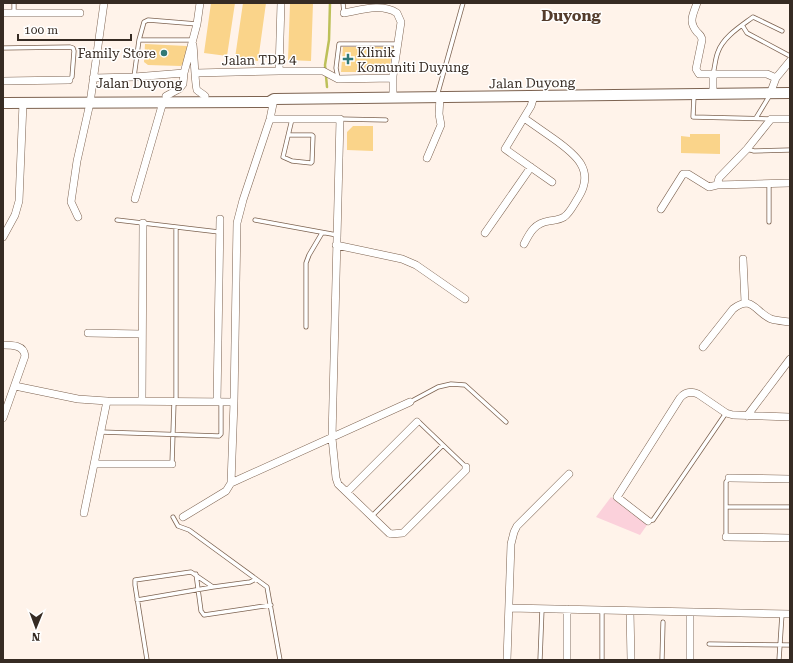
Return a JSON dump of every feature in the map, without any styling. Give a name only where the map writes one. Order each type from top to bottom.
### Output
[{"type":"main road","name":"Jalan Duyong","points":[[3,96],[269,102],[274,99],[790,93]]},
{"type":"main road","name":"Jalan Duyong","points":[[164,99],[205,96],[270,95],[274,99]]},
{"type":"main road","name":"Jalan Duyong","points":[[3,103],[90,99]]},
{"type":"street","points":[[78,217],[71,202],[77,161],[90,99],[104,3]]},
{"type":"street","points":[[135,199],[164,99],[179,89],[183,84],[184,73],[197,24],[200,3]]},
{"type":"street","points":[[278,71],[281,3]]},
{"type":"street","points":[[697,3],[692,22],[693,26],[702,37],[696,69],[699,74],[767,74],[776,78]]},
{"type":"street","points":[[344,12],[375,6],[387,8],[397,13],[400,22],[393,78],[393,98]]},
{"type":"street","points":[[3,13],[80,13]]},
{"type":"street","points":[[192,40],[196,73],[195,85],[197,90],[205,96]]},
{"type":"street","points":[[770,94],[776,78],[790,61]]},
{"type":"street","name":"Jalan TDB 4","points":[[196,73],[278,71],[326,73],[338,79]]},
{"type":"street","points":[[93,78],[134,77],[184,73]]},
{"type":"street","points":[[713,74],[713,94]]},
{"type":"street","points":[[338,79],[393,78]]},
{"type":"street","points":[[3,81],[69,80]]},
{"type":"street","points":[[534,96],[531,106],[505,149],[552,182]]},
{"type":"street","points":[[427,158],[441,125],[438,97]]},
{"type":"street","points":[[183,517],[226,491],[230,483],[234,402],[237,223],[243,200],[270,119],[274,99]]},
{"type":"street","points":[[3,237],[16,215],[19,201],[23,103]]},
{"type":"street","points":[[524,118],[578,159],[585,177],[585,184],[582,191],[568,214],[558,220],[542,222],[536,225],[530,232],[524,244]]},
{"type":"street","points":[[717,185],[719,178],[747,149],[771,119],[790,118]]},
{"type":"street","points":[[270,119],[340,119],[329,439],[338,484],[389,533],[403,533],[466,470],[466,468]]},
{"type":"street","points":[[485,233],[531,167]]},
{"type":"street","points":[[661,209],[682,174],[688,174],[709,187],[717,185],[790,183]]},
{"type":"street","points":[[219,402],[220,219]]},
{"type":"street","points":[[142,401],[143,223]]},
{"type":"street","points":[[336,245],[402,258],[416,265],[465,299]]},
{"type":"street","points":[[743,260],[745,302]]},
{"type":"street","points":[[703,347],[733,309],[739,304],[745,302],[750,303],[771,319],[790,322]]},
{"type":"street","points":[[88,333],[142,334]]},
{"type":"street","points":[[3,345],[16,346],[22,348],[24,352],[23,364],[3,417]]},
{"type":"street","points":[[747,416],[790,359]]},
{"type":"street","points":[[15,386],[78,399],[107,401],[234,402]]},
{"type":"street","points":[[648,521],[617,497],[680,398],[693,392],[726,413],[733,415],[790,417]]},
{"type":"street","points":[[84,513],[107,401]]},
{"type":"street","points":[[230,483],[410,402]]},
{"type":"street","points":[[347,492],[417,422]]},
{"type":"street","points":[[94,464],[172,464]]},
{"type":"street","points":[[507,660],[512,538],[517,526],[569,474]]},
{"type":"street","points":[[729,478],[790,479]]},
{"type":"street","points":[[726,537],[790,538]]},
{"type":"street","points":[[509,608],[790,614]]},
{"type":"street","points":[[567,609],[567,660]]},
{"type":"street","points":[[630,610],[630,660]]},
{"type":"street","points":[[690,612],[690,660]]},
{"type":"lane","points":[[14,3],[14,13]]},
{"type":"lane","points":[[343,3],[344,12]]},
{"type":"lane","points":[[438,97],[463,3]]},
{"type":"lane","points":[[713,74],[720,47],[734,31],[753,17],[782,31]]},
{"type":"lane","points":[[134,77],[139,40],[144,22],[148,20],[197,24]]},
{"type":"lane","points":[[742,25],[747,33],[790,56]]},
{"type":"lane","points":[[139,40],[192,40]]},
{"type":"lane","points":[[338,79],[336,68],[339,44],[398,44]]},
{"type":"lane","points":[[3,48],[73,48],[72,77],[69,80]]},
{"type":"lane","points":[[694,94],[693,117],[771,119]]},
{"type":"lane","points":[[756,118],[770,94]]},
{"type":"lane","points":[[289,135],[313,136],[312,162],[310,164],[292,161],[283,157],[292,119]]},
{"type":"lane","points":[[340,119],[386,120]]},
{"type":"lane","points":[[747,149],[754,151],[790,150]]},
{"type":"lane","points":[[769,184],[769,222]]},
{"type":"lane","points":[[117,220],[220,232]]},
{"type":"lane","points":[[255,220],[337,235]]},
{"type":"lane","points":[[172,464],[175,402],[176,227]]},
{"type":"lane","points":[[306,327],[306,263],[309,254],[322,233]]},
{"type":"lane","points":[[410,402],[438,387],[452,384],[464,385],[506,422]]},
{"type":"lane","points":[[100,432],[220,435],[219,402]]},
{"type":"lane","points":[[648,521],[653,520],[726,413]]},
{"type":"lane","points":[[417,422],[419,422],[466,468]]},
{"type":"lane","points":[[371,516],[443,445]]},
{"type":"lane","points":[[726,537],[726,482],[729,478]]},
{"type":"lane","points":[[726,507],[790,507]]},
{"type":"lane","points":[[173,517],[178,526],[189,530],[268,588],[280,660]]},
{"type":"lane","points":[[147,660],[135,585],[137,579],[193,572],[213,587]]},
{"type":"lane","points":[[196,574],[201,611],[204,615],[271,605]]},
{"type":"lane","points":[[137,600],[250,582],[256,578]]},
{"type":"lane","points":[[540,660],[542,609]]},
{"type":"lane","points":[[602,610],[602,660]]},
{"type":"lane","points":[[779,660],[782,614]]},
{"type":"lane","points":[[662,660],[663,622]]},
{"type":"lane","points":[[709,644],[790,645]]},
{"type":"shaded area","points":[[611,497],[647,525],[640,535],[596,517]]},
{"type":"building","points":[[211,3],[235,3],[227,56],[204,53]]},
{"type":"building","points":[[243,3],[266,3],[258,61],[235,58]]},
{"type":"building","points":[[290,3],[313,3],[311,61],[288,60]]},
{"type":"building","points":[[145,44],[187,46],[187,58],[181,66],[148,65],[144,62]]},
{"type":"building","points":[[343,47],[393,47],[390,65],[383,72],[341,72]]},
{"type":"building","points":[[353,126],[373,126],[373,151],[347,150],[347,132]]},
{"type":"building","points":[[690,134],[720,134],[720,154],[681,153],[681,136],[690,137]]},
{"type":"waterway","points":[[327,87],[325,65],[329,40],[330,3]]},
{"type":"place","name":"Family Store","points":[[164,53]]},
{"type":"place","name":"Klinik Komuniti Duyung","points":[[348,59]]},
{"type":"district","name":"Duyong","points":[[571,16]]}]
